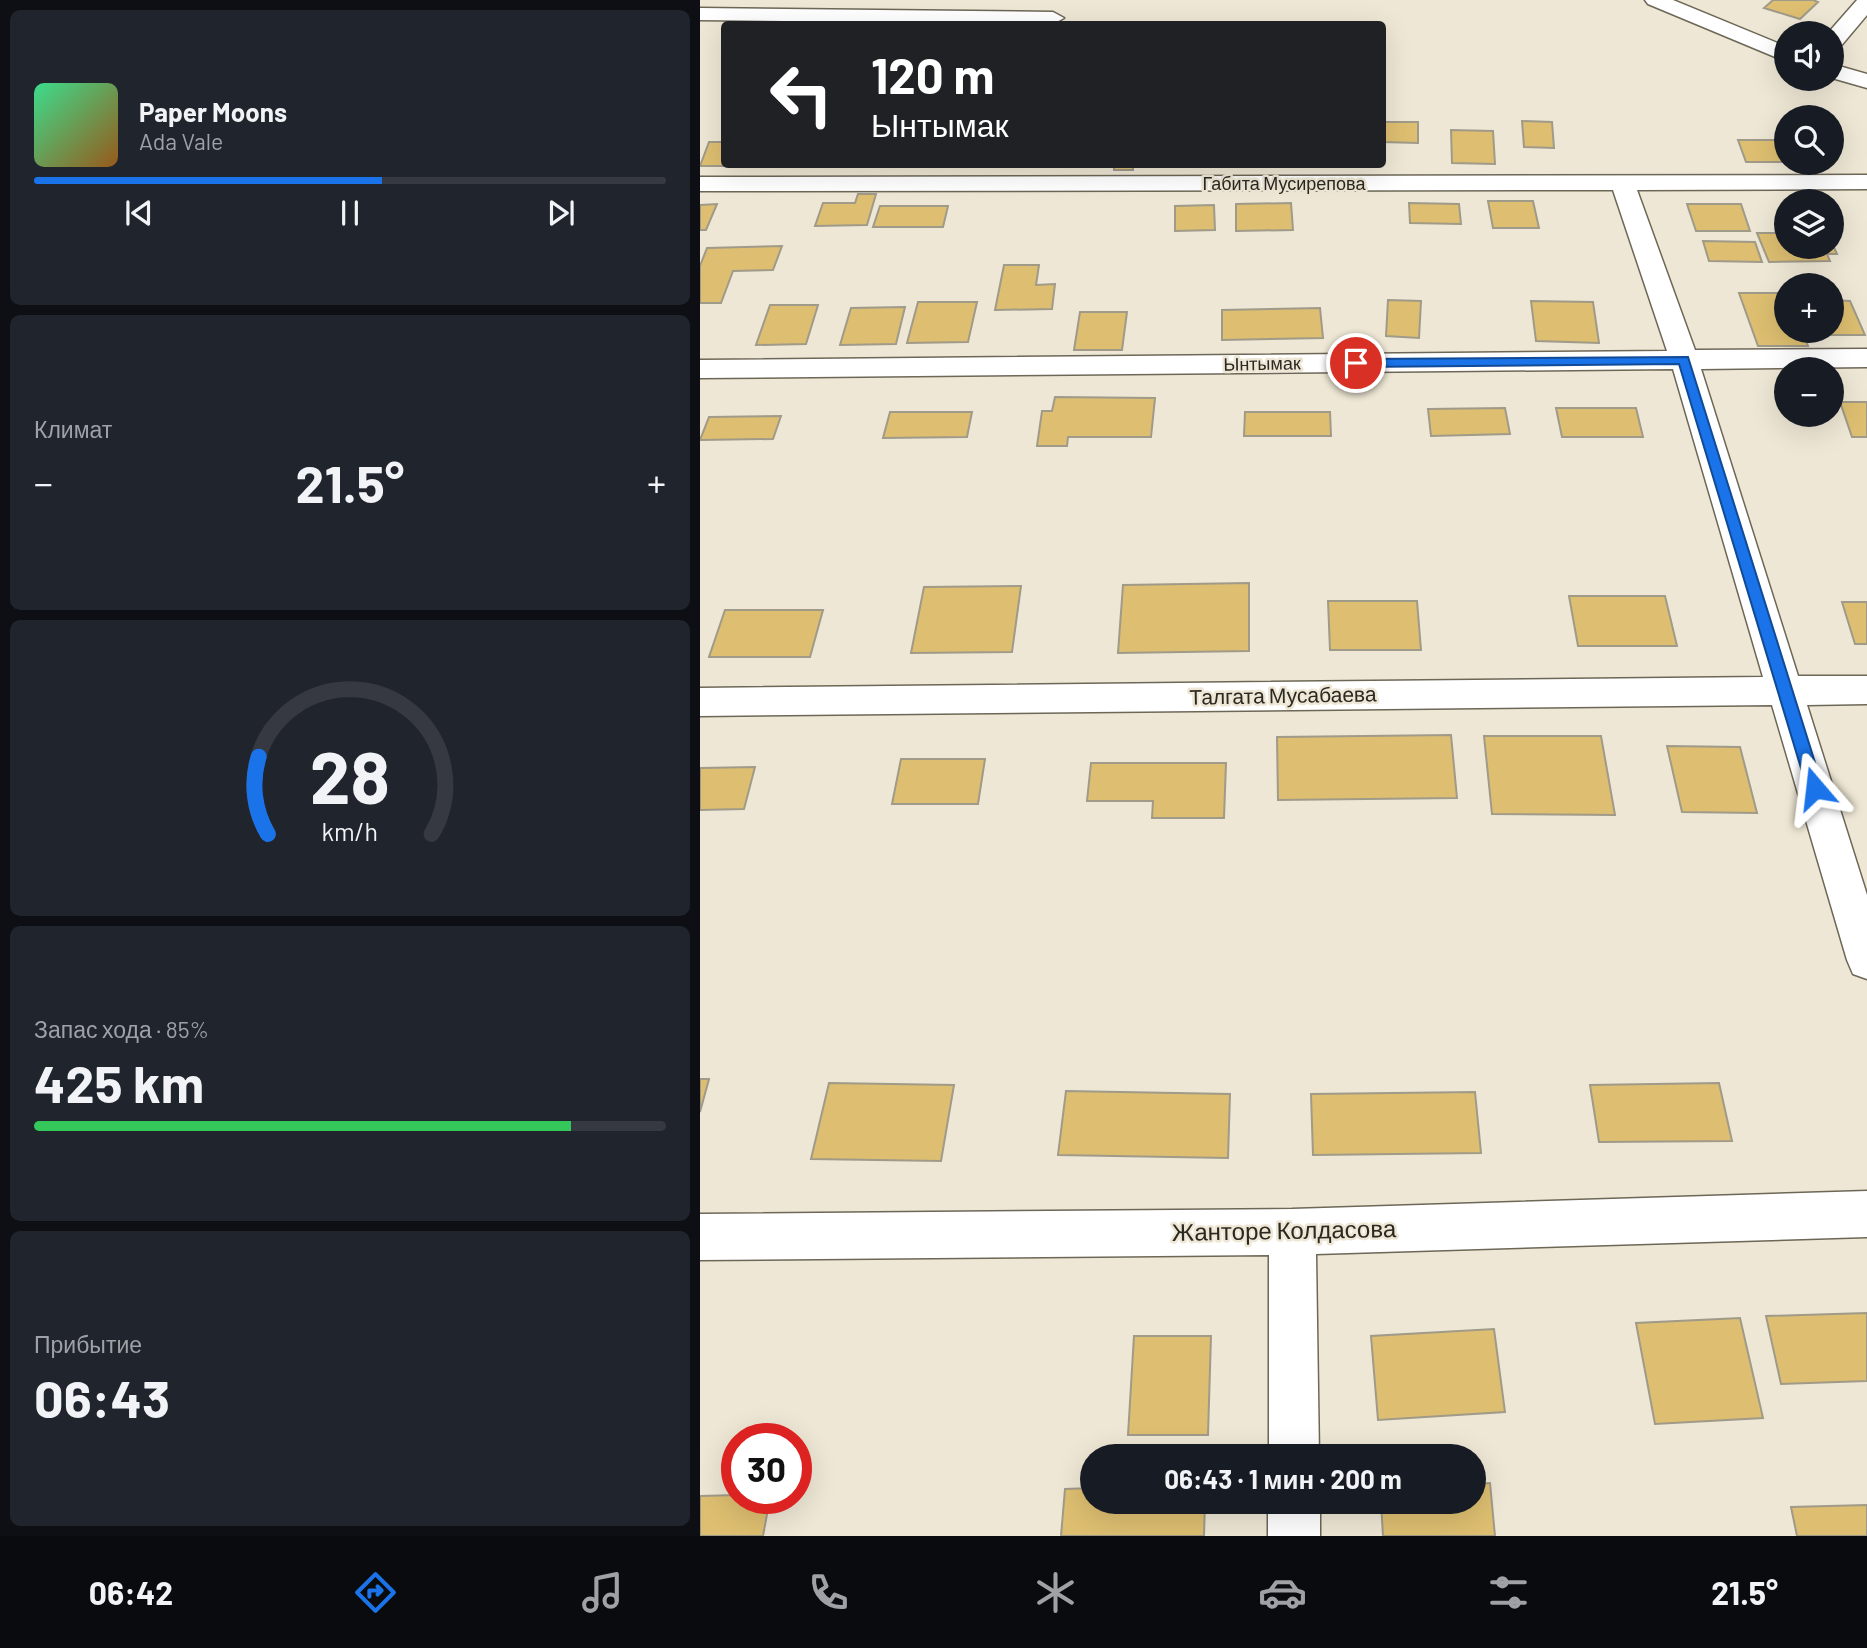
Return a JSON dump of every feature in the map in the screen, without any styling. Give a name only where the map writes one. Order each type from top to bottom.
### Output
[{"type":"street","points":[[702,14],[743,0]]},
{"type":"street","points":[[1655,0],[1774,50]]},
{"type":"street","points":[[1844,28],[1867,2]]},
{"type":"street","points":[[702,14],[1053,18]]},
{"type":"street","points":[[1844,74],[1867,81]]},
{"type":"street","name":"Габита Мусирепова","points":[[700,184],[1867,182]]},
{"type":"street","points":[[1623,184],[1684,359],[1867,960]]},
{"type":"street","name":"Ынтымак","points":[[700,369],[1867,358]]},
{"type":"street","name":"Талгата Мусабаева","points":[[700,702],[1867,690]]},
{"type":"street","name":"Жанторе Колдасова","points":[[700,1237],[1292,1232],[1867,1214]]},
{"type":"street","points":[[1292,1232],[1294,1444]]},
{"type":"street","points":[[1294,1514],[1294,1536]]},
{"type":"building","points":[[1773,0],[1818,2],[1800,19],[1764,8]]},
{"type":"building","points":[[1522,121],[1552,122],[1554,148],[1524,147]]},
{"type":"building","points":[[1386,122],[1418,122],[1418,143],[1386,142]]},
{"type":"building","points":[[1451,130],[1493,131],[1495,164],[1452,163]]},
{"type":"building","points":[[1738,140],[1774,140],[1774,162],[1746,162]]},
{"type":"building","points":[[709,142],[721,142],[721,166],[700,166]]},
{"type":"building","points":[[1114,168],[1133,168],[1133,170]]},
{"type":"building","points":[[858,194],[876,194],[867,225],[815,226],[823,203],[855,203]]},
{"type":"building","points":[[1488,201],[1533,201],[1539,228],[1493,228]]},
{"type":"building","points":[[1291,203],[1293,230],[1236,231],[1236,204]]},
{"type":"building","points":[[1409,203],[1459,204],[1461,224],[1410,223]]},
{"type":"building","points":[[717,204],[706,230],[700,230],[700,205]]},
{"type":"building","points":[[1687,204],[1741,204],[1750,231],[1696,231]]},
{"type":"building","points":[[1214,205],[1215,230],[1175,231],[1175,206]]},
{"type":"building","points":[[880,206],[948,206],[943,227],[873,227]]},
{"type":"building","points":[[1757,233],[1774,233],[1774,259],[1830,261],[1769,262]]},
{"type":"building","points":[[1703,241],[1755,242],[1762,262],[1709,261]]},
{"type":"building","points":[[782,246],[773,270],[733,271],[721,303],[700,303],[700,266],[707,248]]},
{"type":"building","points":[[1004,265],[1039,265],[1036,285],[1055,284],[1052,309],[995,310]]},
{"type":"building","points":[[1739,293],[1774,293],[1774,343],[1807,343],[1808,346],[1758,346]]},
{"type":"building","points":[[1388,300],[1421,301],[1419,338],[1386,336]]},
{"type":"building","points":[[1531,301],[1593,302],[1599,343],[1536,341]]},
{"type":"building","points":[[1844,301],[1850,301],[1865,335],[1844,335]]},
{"type":"building","points":[[918,302],[977,302],[968,342],[907,343]]},
{"type":"building","points":[[770,305],[818,305],[806,344],[756,345]]},
{"type":"building","points":[[905,307],[896,344],[840,345],[851,308]]},
{"type":"building","points":[[1320,308],[1323,338],[1222,340],[1222,310]]},
{"type":"building","points":[[1080,312],[1127,312],[1122,350],[1074,350]]},
{"type":"building","points":[[1055,397],[1155,398],[1151,437],[1068,437],[1067,446],[1037,446],[1042,411],[1052,411]]},
{"type":"building","points":[[1844,402],[1867,402],[1867,437],[1852,437],[1844,414]]},
{"type":"building","points":[[1505,408],[1510,434],[1431,436],[1428,409]]},
{"type":"building","points":[[1556,408],[1636,408],[1643,437],[1562,437]]},
{"type":"building","points":[[890,412],[972,412],[967,437],[883,438]]},
{"type":"building","points":[[1245,412],[1330,412],[1331,436],[1244,436]]},
{"type":"building","points":[[781,416],[773,439],[700,440],[709,417]]},
{"type":"building","points":[[1249,583],[1249,651],[1118,653],[1123,585]]},
{"type":"building","points":[[1021,586],[1012,652],[911,653],[924,587]]},
{"type":"building","points":[[1569,596],[1665,596],[1677,646],[1578,646]]},
{"type":"building","points":[[1328,601],[1417,601],[1421,650],[1330,650]]},
{"type":"building","points":[[1842,602],[1867,602],[1867,644],[1855,644]]},
{"type":"building","points":[[725,610],[823,610],[810,657],[709,657]]},
{"type":"building","points":[[1451,735],[1457,798],[1278,800],[1277,737]]},
{"type":"building","points":[[1484,736],[1601,736],[1615,815],[1492,814]]},
{"type":"building","points":[[1667,746],[1740,747],[1757,813],[1682,812]]},
{"type":"building","points":[[901,759],[985,759],[978,804],[892,804]]},
{"type":"building","points":[[1091,763],[1226,763],[1224,818],[1152,818],[1153,801],[1087,801]]},
{"type":"building","points":[[755,767],[744,809],[700,810],[700,768]]},
{"type":"building","points":[[700,1079],[709,1079],[700,1112]]},
{"type":"building","points":[[829,1083],[954,1085],[941,1161],[811,1159]]},
{"type":"building","points":[[1719,1083],[1732,1141],[1599,1142],[1590,1085]]},
{"type":"building","points":[[1066,1091],[1230,1094],[1228,1158],[1058,1155]]},
{"type":"building","points":[[1475,1092],[1481,1153],[1313,1155],[1311,1094]]},
{"type":"building","points":[[1867,1313],[1867,1381],[1781,1384],[1766,1316]]},
{"type":"building","points":[[1740,1318],[1763,1418],[1655,1424],[1636,1323]]},
{"type":"building","points":[[1494,1329],[1505,1412],[1378,1420],[1371,1336]]},
{"type":"building","points":[[1134,1336],[1211,1336],[1208,1435],[1128,1435]]},
{"type":"building","points":[[1486,1483],[1490,1483],[1495,1536],[1383,1536],[1382,1514],[1486,1514]]},
{"type":"building","points":[[1080,1488],[1080,1514],[1205,1514],[1204,1536],[1061,1536],[1065,1489]]},
{"type":"building","points":[[721,1495],[721,1514],[767,1514],[763,1536],[700,1536],[700,1496]]},
{"type":"building","points":[[1867,1505],[1867,1536],[1797,1536],[1791,1507]]},
{"type":"route","points":[[1356,363],[1684,359],[1815,788]]}]
